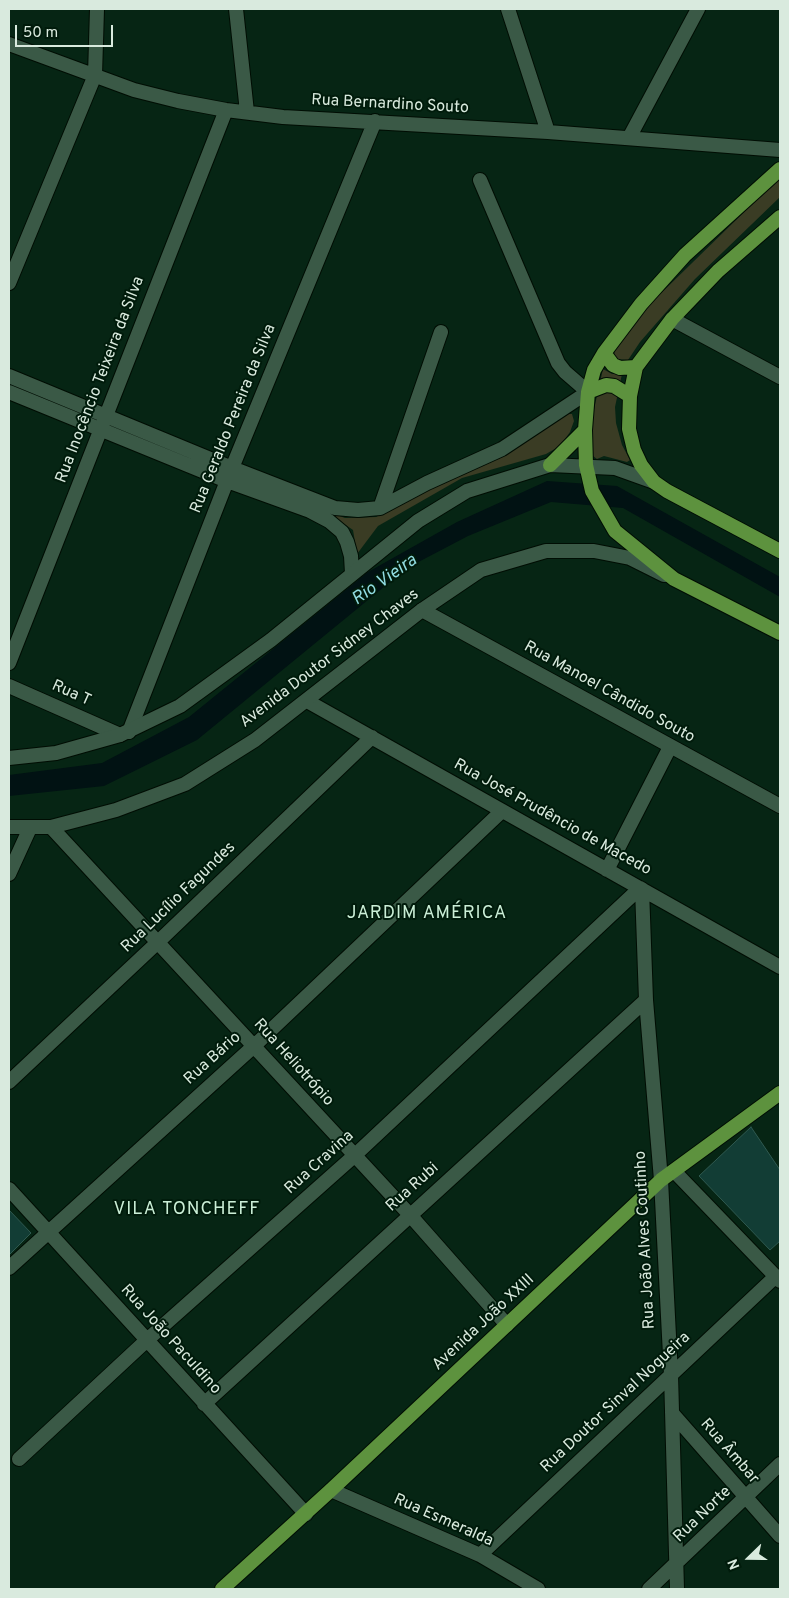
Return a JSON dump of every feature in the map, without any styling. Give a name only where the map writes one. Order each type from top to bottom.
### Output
[{"type":"main road","points":[[780,169],[685,255],[641,304],[604,353],[594,370],[588,392],[585,430],[586,465],[592,491],[615,531],[674,579],[780,633]]},
{"type":"main road","points":[[780,217],[718,271],[672,319],[636,367],[630,396],[629,429],[634,450],[641,465],[654,482],[667,491],[780,551]]},
{"type":"main road","points":[[604,353],[613,365],[620,368],[636,367]]},
{"type":"main road","points":[[588,392],[606,385],[614,386],[630,396]]},
{"type":"main road","points":[[550,465],[585,430]]},
{"type":"main road","name":"Avenida João XXIII","points":[[222,1589],[306,1514],[661,1180],[780,1093]]},
{"type":"street","points":[[9,283],[95,75],[96,9]]},
{"type":"street","points":[[236,9],[247,112]]},
{"type":"street","points":[[508,9],[548,132]]},
{"type":"street","points":[[628,138],[698,9]]},
{"type":"street","name":"Rua Bernardino Souto","points":[[9,44],[134,90],[226,110],[283,117],[548,132],[780,150]]},
{"type":"street","name":"Rua Inocêncio Teixeira da Silva","points":[[9,663],[226,110]]},
{"type":"street","name":"Rua Geraldo Pereira da Silva","points":[[125,733],[375,121]]},
{"type":"street","points":[[9,392],[100,430],[229,475],[335,508],[358,510],[380,508],[427,483],[502,449],[588,392],[565,372],[558,363],[480,180]]},
{"type":"street","points":[[672,319],[780,377]]},
{"type":"street","points":[[380,508],[441,332]]},
{"type":"street","points":[[9,376],[105,415],[330,521],[342,532],[348,542],[352,556],[352,573]]},
{"type":"street","points":[[9,758],[56,753],[125,733],[187,700],[271,640],[418,521],[466,491],[550,465],[586,465],[615,468],[654,482]]},
{"type":"street","name":"Avenida Doutor Sidney Chaves","points":[[9,827],[51,827],[116,810],[185,784],[255,740],[422,610],[481,570],[546,551],[594,551],[630,558],[674,579]]},
{"type":"street","name":"Rua Manoel Cândido Souto","points":[[422,610],[670,748],[780,806]]},
{"type":"street","name":"Rua T","points":[[9,686],[125,733]]},
{"type":"street","name":"Rua José Prudêncio de Macedo","points":[[307,700],[780,967]]},
{"type":"street","name":"Rua Lucílio Fagundes","points":[[9,1082],[372,737]]},
{"type":"street","points":[[607,870],[670,748]]},
{"type":"street","name":"Rua Bário","points":[[9,1268],[254,1046],[502,811]]},
{"type":"street","name":"Rua Heliotrópio","points":[[51,827],[410,1215],[507,1325]]},
{"type":"street","points":[[9,874],[30,828]]},
{"type":"street","name":"Rua João Alves Coutinho","points":[[641,888],[646,1000],[661,1180],[671,1375],[677,1564],[676,1589]]},
{"type":"street","name":"Rua Cravina","points":[[19,1459],[147,1340],[354,1156],[641,888]]},
{"type":"street","name":"Rua Rubi","points":[[204,1404],[646,1000]]},
{"type":"street","points":[[674,1170],[778,1279]]},
{"type":"street","name":"Rua João Paculdino","points":[[9,1189],[306,1514]]},
{"type":"street","name":"Rua Doutor Sinval Nogueira","points":[[480,1555],[671,1375],[778,1279]]},
{"type":"street","name":"Rua Âmbar","points":[[672,1414],[780,1536]]},
{"type":"street","name":"Rua Norte","points":[[649,1589],[780,1464]]},
{"type":"street","name":"Rua Esmeralda","points":[[331,1490],[480,1555],[538,1589]]},
{"type":"green space","points":[[780,177],[780,197],[695,279],[640,342],[628,360],[617,359],[614,355],[615,349],[648,306]]},
{"type":"green space","points":[[603,369],[612,374],[622,374],[615,407],[616,423],[622,445],[630,460],[627,462],[604,456],[597,459],[593,456],[592,418]]},
{"type":"green space","points":[[568,414],[572,414],[574,421],[570,432],[560,446],[546,454],[462,478],[378,526],[357,554],[353,530],[324,510],[345,518],[376,517],[490,458],[518,447]]},
{"type":"water","name":"Rio Vieira","points":[[547,481],[617,486],[780,577],[780,597],[623,508],[551,502],[468,536],[407,568],[197,740],[104,786],[9,796],[9,775],[102,763],[189,717],[368,572],[457,522]]},
{"type":"building","points":[[751,1127],[780,1170],[780,1241],[770,1250],[699,1176]]},
{"type":"building","points":[[9,1210],[31,1233],[9,1255]]},
{"type":"district","name":"JARDIM AMÉRICA","points":[[427,914]]},
{"type":"district","name":"VILA TONCHEFF","points":[[187,1210]]}]
